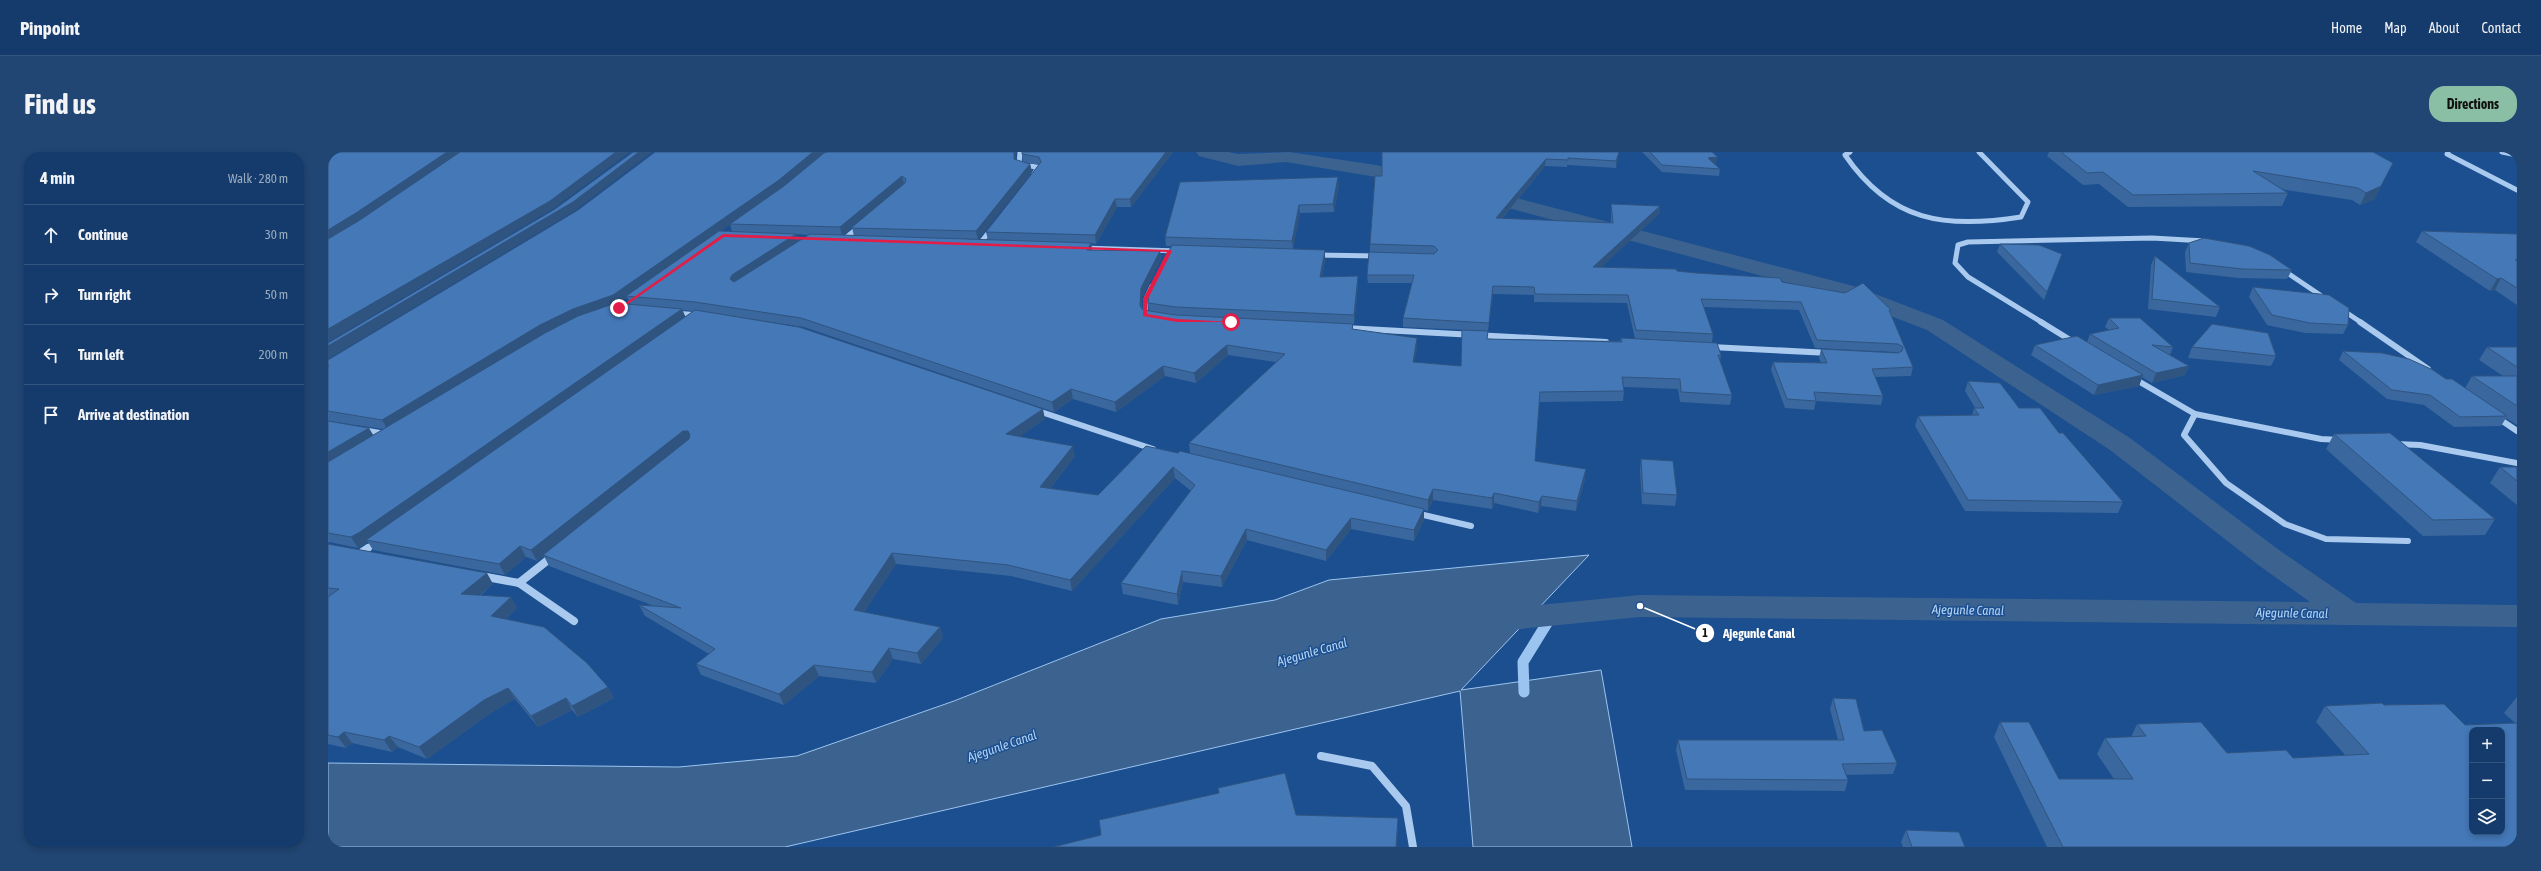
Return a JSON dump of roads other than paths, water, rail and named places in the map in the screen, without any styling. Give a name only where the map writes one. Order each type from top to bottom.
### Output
[{"type":"street","points":[[1020,152],[1019,165],[1039,168],[1029,180]]},
{"type":"street","points":[[1850,152],[1845,155],[1854,172],[1887,200],[1909,212],[1937,222],[1990,224],[2021,217],[2028,202],[1979,152]]},
{"type":"street","points":[[2448,152],[2447,154],[2517,190]]},
{"type":"street","points":[[2502,152],[2517,155]]},
{"type":"street","points":[[842,241],[865,222]]},
{"type":"street","points":[[979,245],[997,222]]},
{"type":"street","points":[[2082,347],[1968,277],[1956,263],[1958,246],[1968,242],[2152,238],[2215,241]]},
{"type":"street","points":[[836,241],[850,241]]},
{"type":"street","points":[[971,245],[986,246]]},
{"type":"street","points":[[1074,248],[1185,251]]},
{"type":"street","points":[[1166,258],[1170,251]]},
{"type":"street","points":[[1310,254],[1388,256]]},
{"type":"street","points":[[2280,268],[2331,302]]},
{"type":"street","points":[[1156,278],[1146,299],[1145,315],[1158,318]]},
{"type":"street","points":[[2337,307],[2434,373]]},
{"type":"street","points":[[666,312],[698,314],[705,316]]},
{"type":"street","points":[[685,324],[698,314]]},
{"type":"street","points":[[1342,327],[1611,342]]},
{"type":"street","points":[[1706,347],[1841,354]]},
{"type":"street","points":[[2129,376],[2195,414],[2321,439],[2352,441]]},
{"type":"street","points":[[1028,408],[1164,452]]},
{"type":"street","points":[[2491,413],[2517,431]]},
{"type":"street","points":[[2195,414],[2184,435],[2226,483],[2285,524],[2326,539],[2408,541]]},
{"type":"street","points":[[351,428],[389,435]]},
{"type":"street","points":[[375,443],[396,431]]},
{"type":"street","points":[[2390,443],[2420,445],[2517,463]]},
{"type":"street","points":[[1410,511],[1472,526]]},
{"type":"street","points":[[362,553],[382,539]]},
{"type":"street","points":[[519,583],[562,548]]},
{"type":"street","points":[[472,574],[519,583],[574,621]]},
{"type":"street","points":[[1321,756],[1372,766],[1406,806],[1413,847]]},
{"type":"water","points":[[1589,555],[1461,690],[1601,670],[1632,847],[1473,847],[1460,691],[785,847],[328,847],[328,763],[679,767],[797,756],[954,701],[1161,619],[1275,600],[1329,580]]},
{"type":"waterway","points":[[1205,152],[1238,160],[1286,157],[1376,171],[1421,181]]},
{"type":"waterway","points":[[1474,193],[1849,292],[1935,325],[2120,444],[2268,557],[2349,614]]},
{"type":"waterway","name":"Ajegunle Canal","points":[[1490,621],[1640,606],[2517,616]]},
{"type":"waterway","points":[[1524,692],[1523,662],[1552,615]]},
{"type":"place","name":"Ajegunle Canal","points":[[1640,606]]}]
